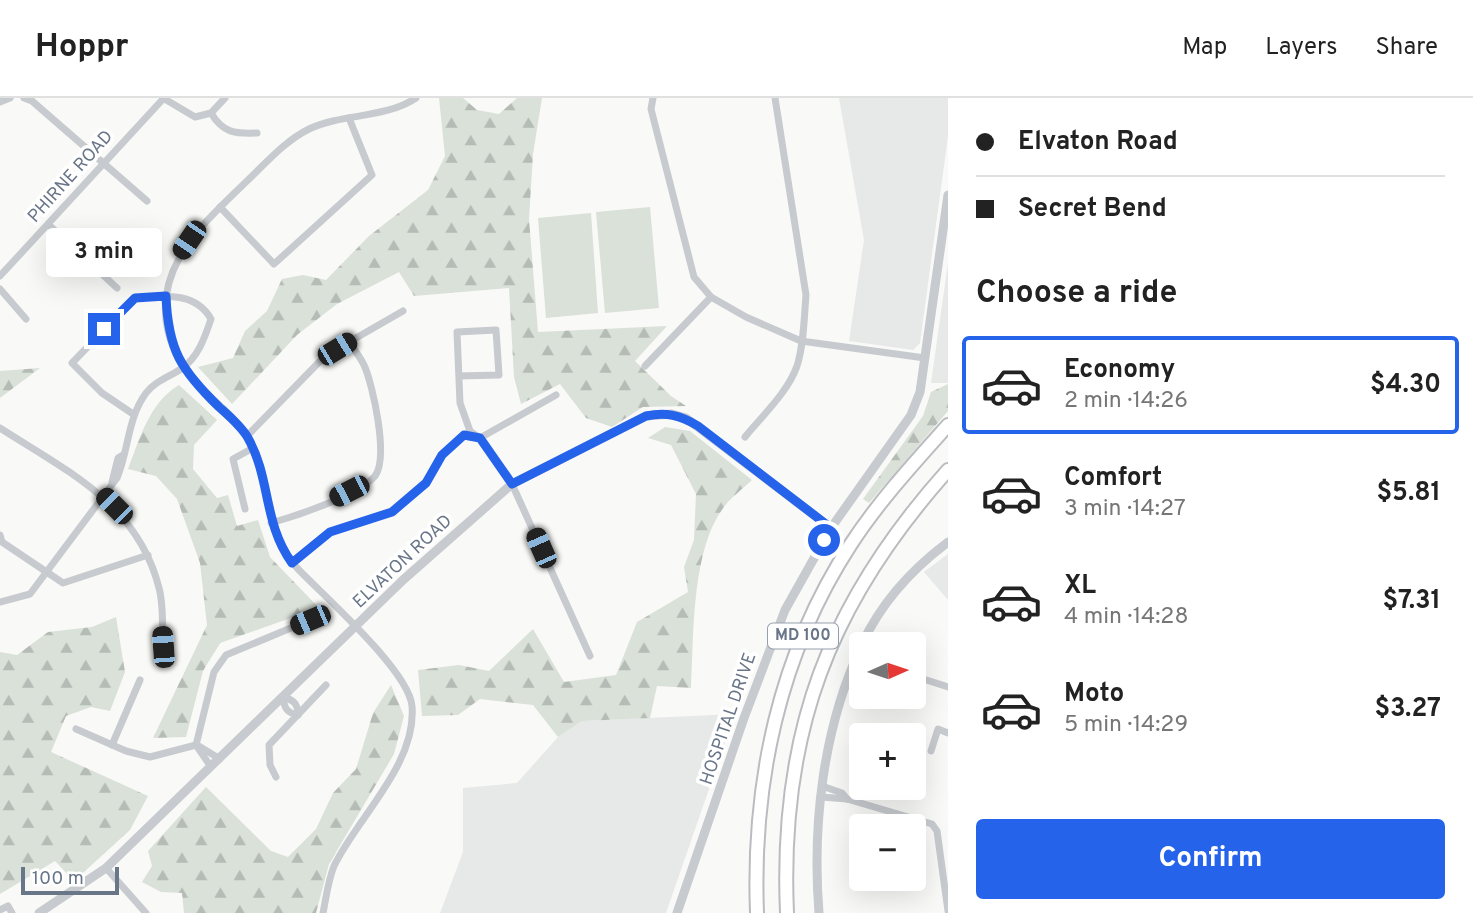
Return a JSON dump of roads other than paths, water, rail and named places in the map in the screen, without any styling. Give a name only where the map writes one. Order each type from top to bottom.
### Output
[{"type":"highway","name":"MD 100","points":[[756,913],[757,828],[762,777],[779,700],[796,650],[850,546],[900,479],[948,425]]},
{"type":"highway","name":"MD 100","points":[[789,913],[785,858],[792,780],[811,697],[841,622],[895,533],[948,470]]},
{"type":"street","points":[[0,102],[10,98]]},
{"type":"street","points":[[24,98],[32,101],[106,162],[147,201]]},
{"type":"street","points":[[164,98],[188,115],[211,113],[225,98]]},
{"type":"street","name":"PHIRNE ROAD","points":[[0,276],[164,98]]},
{"type":"street","points":[[323,913],[334,867],[391,780],[412,721],[408,690],[355,628],[292,563],[271,523],[263,474],[247,436],[183,368],[170,337],[166,296],[180,254],[220,207],[292,140],[320,125],[393,109],[415,98]]},
{"type":"street","points":[[653,98],[652,109],[695,277],[711,297],[746,317],[801,341],[925,358]]},
{"type":"street","points":[[745,437],[788,383],[797,366],[806,295],[775,98]]},
{"type":"street","points":[[211,113],[227,131],[257,132]]},
{"type":"street","points":[[220,207],[274,264],[372,175],[349,118]]},
{"type":"street","name":"HOSPITAL DRIVE","points":[[677,913],[744,718],[785,610],[831,528],[911,415],[920,392],[948,195]]},
{"type":"street","points":[[49,225],[117,288]]},
{"type":"street","points":[[0,289],[26,319]]},
{"type":"street","points":[[0,602],[30,594],[46,574],[125,460],[123,455],[133,414],[147,391],[183,368],[198,351],[211,319],[206,311],[193,301],[166,296],[135,298],[72,363],[102,393],[133,414]]},
{"type":"street","points":[[645,366],[711,297]]},
{"type":"street","points":[[247,436],[325,356],[403,311]]},
{"type":"street","points":[[459,376],[499,374],[496,330],[457,332],[459,376],[463,412],[470,431],[480,438],[512,484],[590,656]]},
{"type":"street","points":[[271,523],[310,511],[349,491],[374,477],[382,462],[372,387],[363,363],[349,342]]},
{"type":"street","points":[[292,563],[330,532],[392,512],[426,483],[442,455],[464,435],[480,438],[556,395]]},
{"type":"street","name":"ELVATON ROAD","points":[[39,913],[106,868],[355,628],[512,484],[646,416],[672,414],[698,426],[831,528]]},
{"type":"street","points":[[0,428],[103,494],[148,555],[160,590],[163,647]]},
{"type":"street","points":[[244,509],[233,459],[253,448]]},
{"type":"street","points":[[0,535],[2,542],[63,583],[148,555]]},
{"type":"street","points":[[868,632],[873,620],[905,580],[948,542]]},
{"type":"street","points":[[211,767],[196,745],[214,672],[220,662],[226,655],[310,620]]},
{"type":"street","points":[[112,745],[140,680]]},
{"type":"street","points":[[926,680],[948,687]]},
{"type":"street","points":[[819,913],[816,857],[822,786],[840,706],[849,683]]},
{"type":"street","points":[[276,777],[270,765],[269,745],[326,685]]},
{"type":"street","points":[[283,697],[284,706],[290,713],[298,715]]},
{"type":"street","points":[[76,729],[112,745],[150,757],[196,745],[220,759]]},
{"type":"street","points":[[931,751],[938,729],[948,733]]},
{"type":"street","points":[[822,786],[842,793],[847,799]]},
{"type":"street","points":[[821,797],[847,799],[926,820],[936,828],[948,911]]},
{"type":"street","points":[[106,868],[146,913]]},
{"type":"street","points":[[0,911],[8,906],[12,913]]}]
